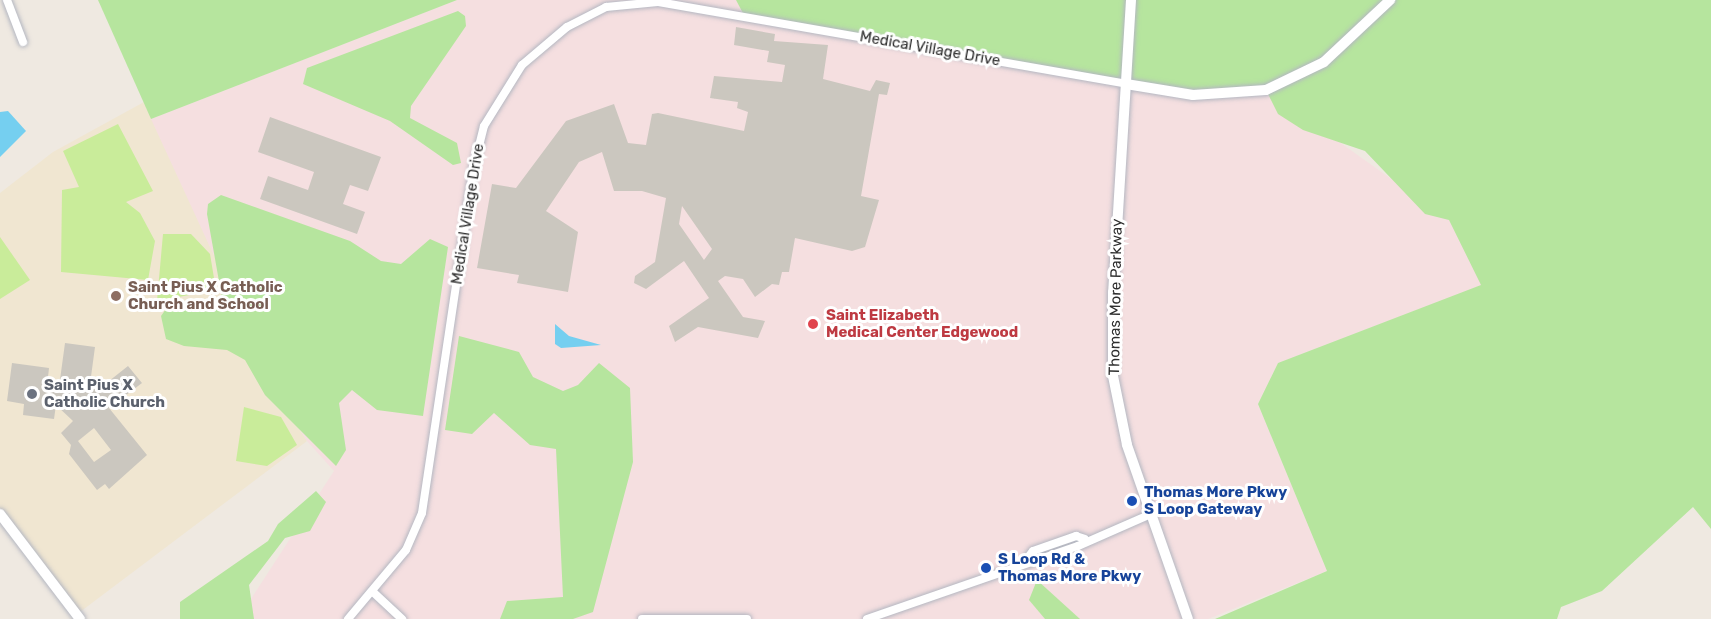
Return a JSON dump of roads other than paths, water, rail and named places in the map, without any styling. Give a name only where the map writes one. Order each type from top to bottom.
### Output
[{"type":"street","points":[[7,0],[23,42]]},
{"type":"street","name":"Thomas More Parkway","points":[[1131,0],[1113,292],[1113,376],[1120,421],[1188,619]]},
{"type":"street","points":[[1126,84],[1203,96],[1266,90],[1324,62],[1390,0]]},
{"type":"street","name":"Medical Village Drive","points":[[348,619],[406,550],[427,488],[470,187],[484,126],[515,73],[567,27],[606,7],[658,2],[1126,84]]},
{"type":"street","points":[[0,514],[80,619]]},
{"type":"street","points":[[867,619],[1026,560],[1037,561],[1085,539],[1151,514]]},
{"type":"street","points":[[373,592],[402,619]]},
{"type":"street","points":[[642,619],[747,619]]},
{"type":"water","points":[[8,111],[26,131],[0,157],[0,112]]},
{"type":"water","points":[[555,324],[569,336],[601,345],[561,348],[555,344]]},
{"type":"place","name":"Saint Pius X Catholic Church and School","points":[[116,296]]},
{"type":"place","name":"Saint Elizabeth Medical Center Edgewood","points":[[813,324]]},
{"type":"place","name":"Saint Pius X Catholic Church","points":[[32,394]]},
{"type":"place","name":"Thomas More Pkwy S Loop Gateway","points":[[1132,501]]},
{"type":"place","name":"S Loop Rd & Thomas More Pkwy","points":[[986,568]]}]
